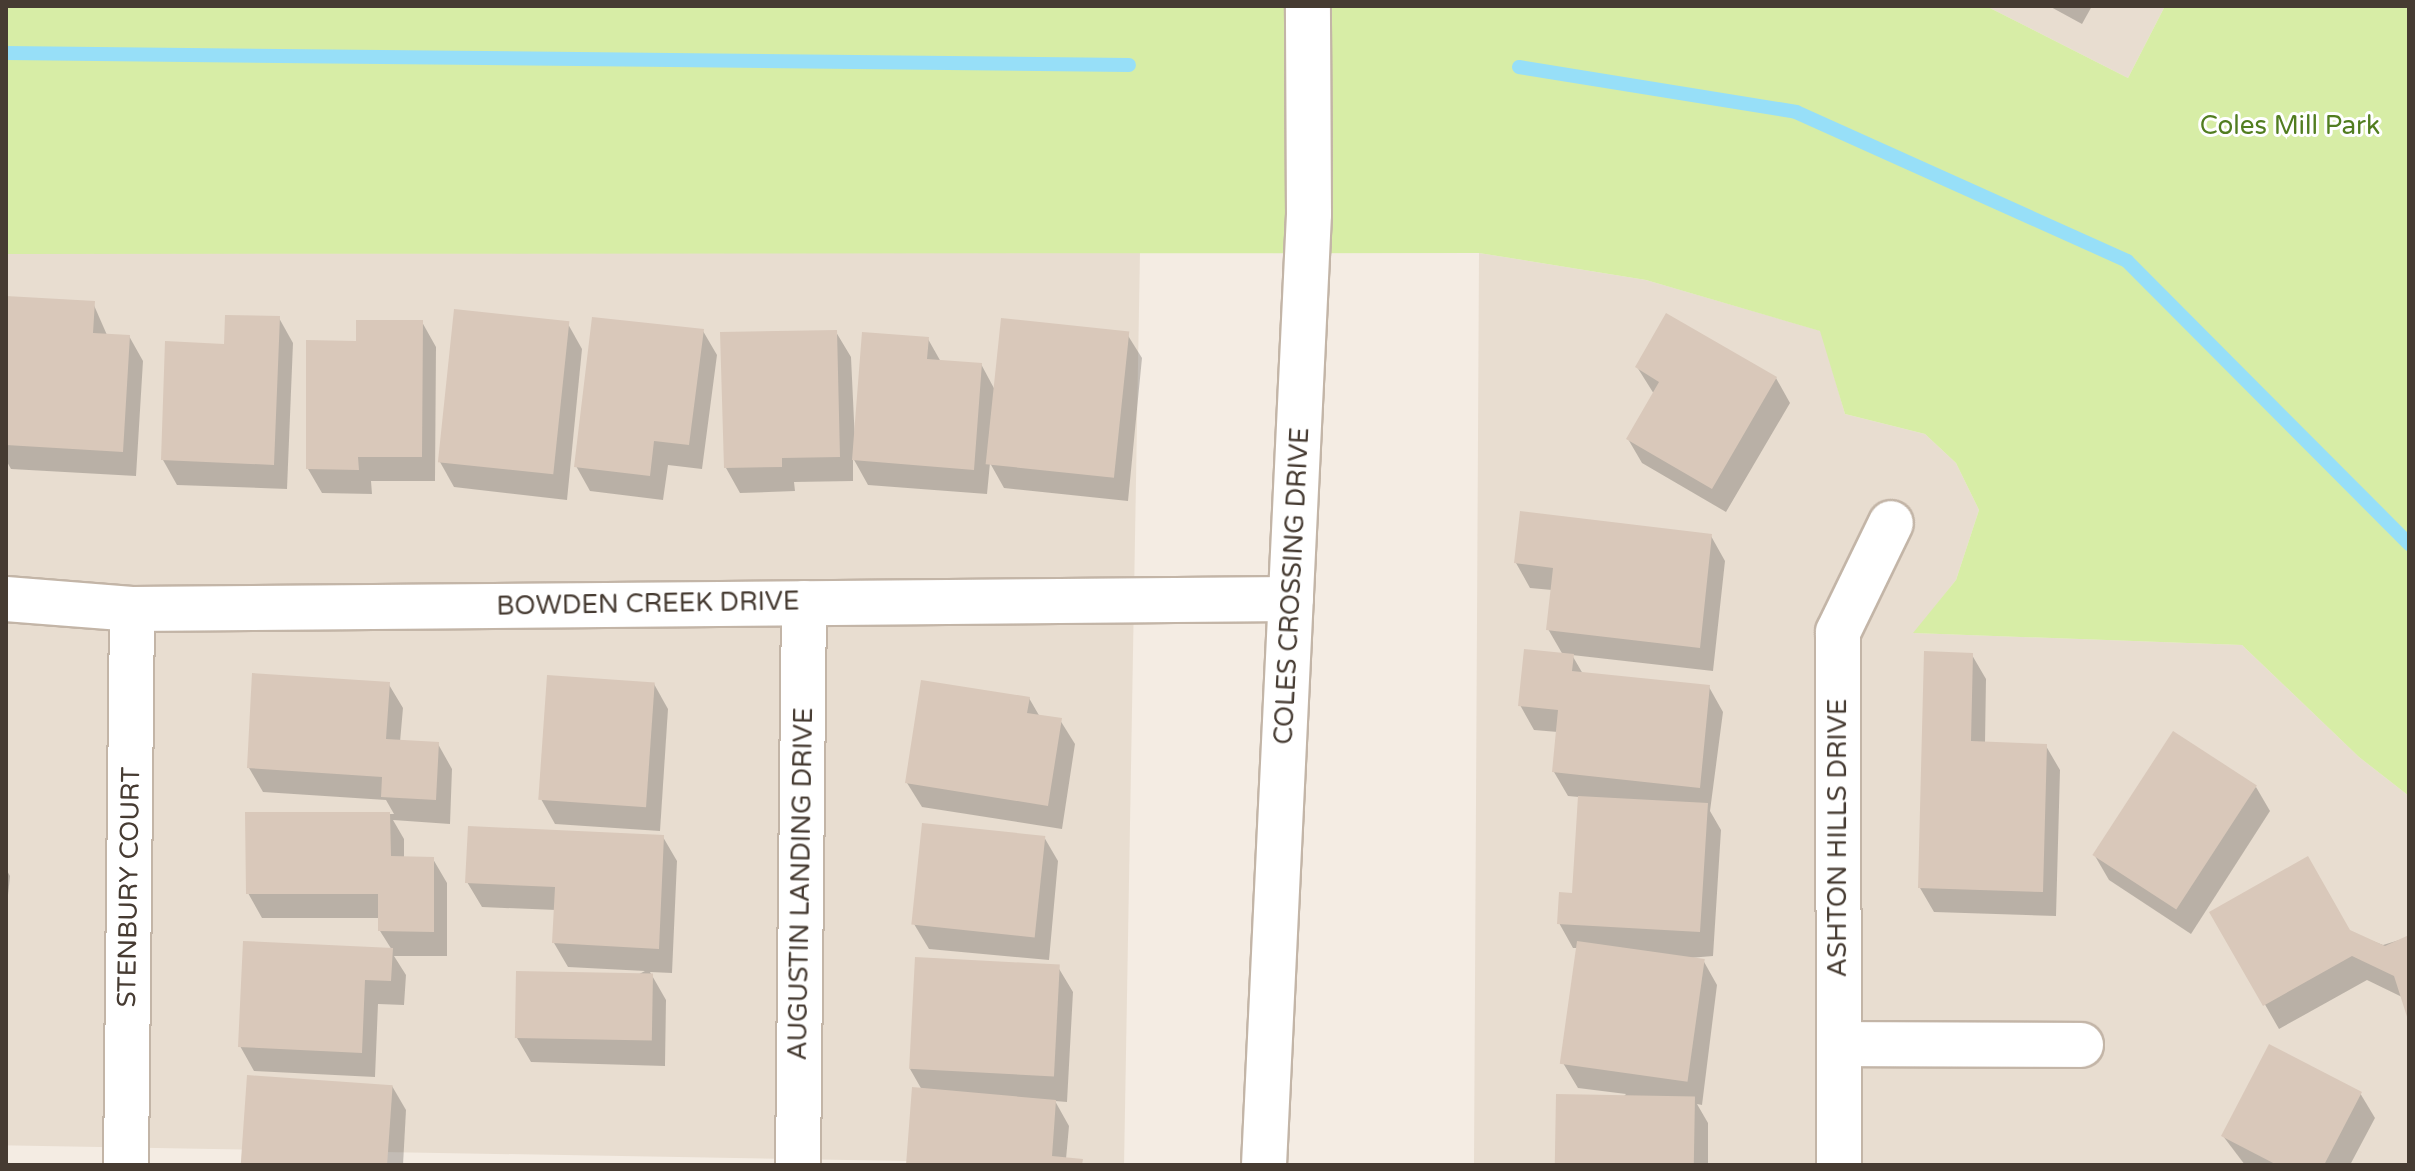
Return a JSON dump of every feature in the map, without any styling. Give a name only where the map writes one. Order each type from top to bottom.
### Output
[{"type":"street","name":"COLES CROSSING DRIVE","points":[[1264,1165],[1309,214],[1308,6]]},
{"type":"street","name":"ASHTON HILLS DRIVE","points":[[1839,1165],[1838,632],[1891,523]]},
{"type":"street","name":"BOWDEN CREEK DRIVE","points":[[6,599],[132,609],[1291,599]]},
{"type":"street","name":"AUGUSTIN LANDING DRIVE","points":[[798,1165],[804,603]]},
{"type":"street","name":"STENBURY COURT","points":[[126,1165],[132,609]]},
{"type":"street","points":[[1839,1044],[2081,1045]]},
{"type":"shaded area","points":[[1986,6],[2165,6],[2128,78]]},
{"type":"shaded area","points":[[6,231],[1140,251],[1124,1165],[6,1145]]},
{"type":"shaded area","points":[[1479,253],[1646,280],[1821,331],[1845,414],[1925,434],[1956,463],[1979,510],[1956,580],[1914,633],[2242,645],[2359,757],[2409,796],[2409,1165],[1474,1165]]},
{"type":"green space","name":"Coles Mill Park","points":[[6,6],[1986,6],[2128,78],[2165,6],[2409,6],[2409,796],[2359,757],[2242,645],[1913,633],[1956,580],[1979,510],[1956,463],[1925,434],[1845,414],[1820,331],[1646,280],[1479,253],[7,254]]},
{"type":"building","points":[[6,296],[95,301],[93,333],[130,335],[123,452],[6,445]]},
{"type":"building","points":[[454,309],[569,321],[553,474],[438,462]]},
{"type":"building","points":[[1666,313],[1777,377],[1712,489],[1626,439],[1659,382],[1635,367]]},
{"type":"building","points":[[225,315],[280,316],[274,465],[161,460],[165,341],[224,344]]},
{"type":"building","points":[[592,317],[704,329],[689,445],[654,441],[650,476],[574,467]]},
{"type":"building","points":[[1001,318],[1129,331],[1114,478],[986,464]]},
{"type":"building","points":[[356,320],[423,320],[422,457],[358,457],[359,470],[306,469],[306,340],[356,341]]},
{"type":"building","points":[[837,330],[840,457],[782,458],[782,467],[724,468],[720,332]]},
{"type":"building","points":[[862,332],[929,337],[927,359],[982,363],[974,470],[852,460]]},
{"type":"building","points":[[1520,511],[1712,534],[1700,648],[1546,630],[1553,568],[1514,563]]},
{"type":"building","points":[[1524,649],[1574,654],[1572,671],[1710,685],[1700,788],[1552,772],[1558,710],[1518,706]]},
{"type":"building","points":[[1924,651],[1973,653],[1971,741],[2047,744],[2043,892],[1918,888]]},
{"type":"building","points":[[252,673],[390,682],[386,739],[439,742],[436,800],[381,797],[382,777],[247,768]]},
{"type":"building","points":[[547,675],[655,683],[646,807],[538,800]]},
{"type":"building","points":[[921,680],[1030,697],[1027,713],[1062,718],[1048,806],[905,783]]},
{"type":"building","points":[[2173,731],[2257,785],[2176,910],[2092,855]]},
{"type":"building","points":[[1578,796],[1708,803],[1700,932],[1557,924],[1559,892],[1572,893]]},
{"type":"building","points":[[245,812],[390,812],[391,856],[434,857],[434,932],[378,931],[378,894],[246,894]]},
{"type":"building","points":[[922,823],[1045,836],[1035,937],[911,924]]},
{"type":"building","points":[[468,826],[664,835],[659,949],[552,943],[555,887],[465,883]]},
{"type":"building","points":[[2308,856],[2350,930],[2385,946],[2409,935],[2409,1023],[2394,976],[2352,956],[2263,1006],[2209,912]]},
{"type":"building","points":[[243,941],[393,948],[391,981],[365,980],[362,1053],[238,1047]]},
{"type":"building","points":[[1577,941],[1705,959],[1687,1082],[1560,1064]]},
{"type":"building","points":[[915,957],[1060,965],[1054,1076],[909,1069]]},
{"type":"building","points":[[516,971],[653,973],[652,1040],[515,1038]]},
{"type":"building","points":[[2269,1044],[2362,1092],[2324,1165],[2277,1165],[2221,1136]]},
{"type":"building","points":[[247,1075],[393,1085],[387,1165],[241,1165]]},
{"type":"building","points":[[912,1087],[1056,1100],[1052,1156],[1083,1159],[1082,1165],[906,1165]]},
{"type":"building","points":[[1556,1094],[1695,1096],[1694,1165],[1555,1165]]},
{"type":"waterway","points":[[6,53],[1129,65]]},
{"type":"waterway","points":[[1519,67],[1796,112],[2127,261],[2409,544]]}]
